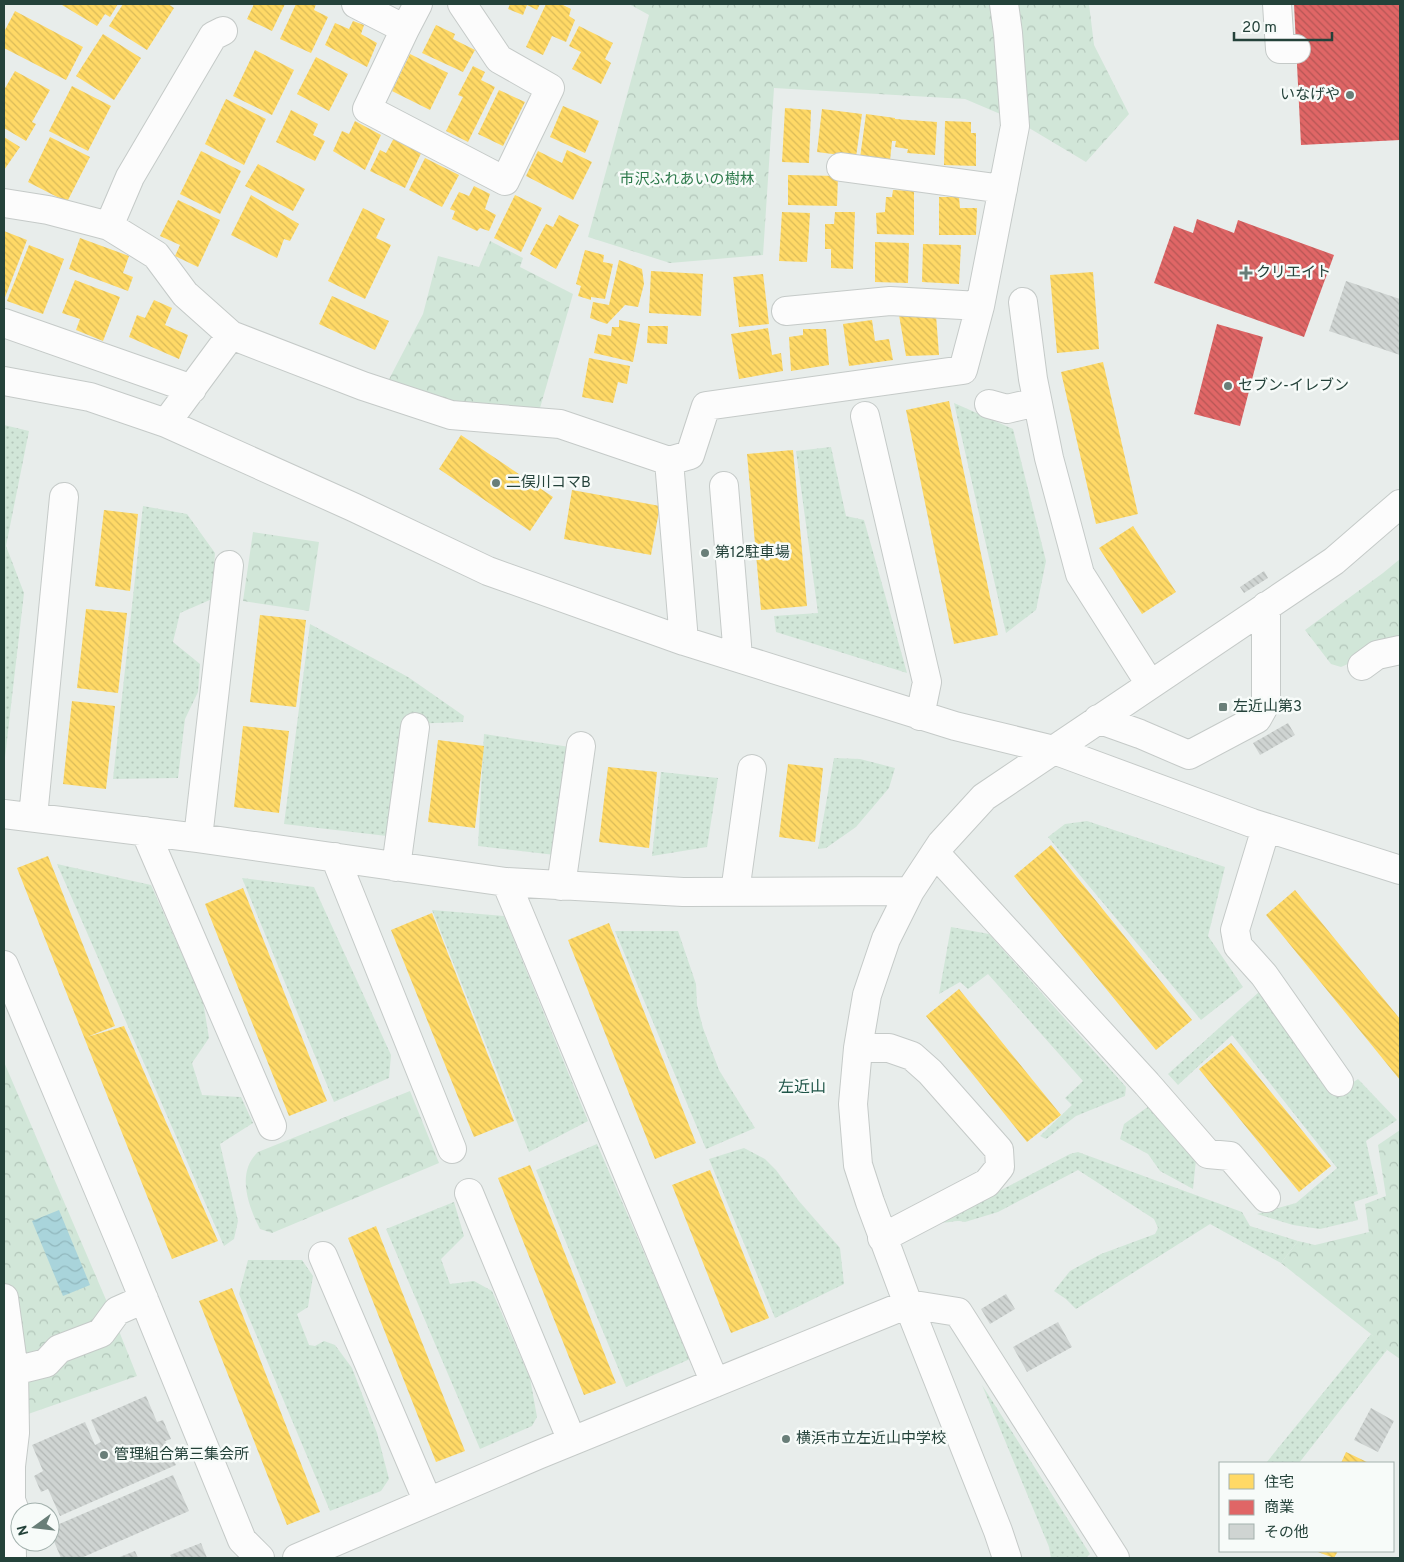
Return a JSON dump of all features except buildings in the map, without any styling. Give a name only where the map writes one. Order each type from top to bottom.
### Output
[{"type":"street","points":[[356,4],[405,29]]},
{"type":"street","points":[[418,4],[367,109],[505,180],[550,88],[499,59],[462,4]]},
{"type":"street","points":[[4,203],[48,210],[108,226],[156,255],[185,294],[231,335],[363,386],[451,415],[560,424],[669,461],[690,455],[706,406],[964,370],[980,306],[1015,126],[1004,4]]},
{"type":"street","points":[[1277,4],[1280,50],[1296,49]]},
{"type":"street","points":[[108,226],[135,168],[213,36],[223,32]]},
{"type":"street","points":[[841,168],[1003,189]]},
{"type":"street","points":[[786,311],[890,301],[980,306]]},
{"type":"street","points":[[1023,302],[1037,402],[1049,458],[1080,574],[1150,684]]},
{"type":"street","points":[[4,324],[192,389]]},
{"type":"street","points":[[166,423],[231,335]]},
{"type":"street","points":[[4,380],[90,397],[166,423],[353,506],[488,571],[684,641],[920,716],[1054,750],[1266,828],[1400,870]]},
{"type":"street","points":[[989,404],[1007,409],[1037,402]]},
{"type":"street","points":[[865,416],[927,682],[920,716]]},
{"type":"street","points":[[669,461],[684,641]]},
{"type":"street","points":[[724,486],[738,657]]},
{"type":"street","points":[[33,817],[64,497]]},
{"type":"street","points":[[1007,1558],[882,1238],[858,1165],[853,1104],[858,1048],[868,995],[886,939],[910,892],[941,844],[984,797],[1334,561],[1400,504]]},
{"type":"street","points":[[198,838],[229,565]]},
{"type":"street","points":[[1098,720],[1140,734],[1189,755],[1257,719],[1266,703],[1266,606]]},
{"type":"street","points":[[1362,666],[1377,655],[1400,650]]},
{"type":"street","points":[[396,867],[415,727]]},
{"type":"street","points":[[561,886],[581,746]]},
{"type":"street","points":[[735,892],[752,769]]},
{"type":"street","points":[[4,814],[198,838],[506,882],[683,892],[910,892]]},
{"type":"street","points":[[1266,828],[1235,930],[1238,946],[1264,976],[1339,1082]]},
{"type":"street","points":[[145,831],[272,1126]]},
{"type":"street","points":[[935,853],[1148,1084],[1208,1154],[1230,1156],[1266,1198]]},
{"type":"street","points":[[335,857],[452,1149]]},
{"type":"street","points":[[506,882],[715,1383]]},
{"type":"street","points":[[4,965],[144,1299],[242,1540],[260,1558]]},
{"type":"street","points":[[858,1048],[889,1048],[912,1056],[930,1072],[999,1150],[1000,1167],[987,1183],[882,1238]]},
{"type":"street","points":[[469,1193],[572,1441]]},
{"type":"street","points":[[323,1256],[428,1502]]},
{"type":"street","points":[[4,1298],[14,1371],[15,1432],[11,1466],[15,1502]]},
{"type":"street","points":[[14,1371],[46,1363],[59,1349],[101,1333],[117,1311],[144,1299]]},
{"type":"street","points":[[297,1558],[572,1441],[908,1304],[958,1312],[1118,1558]]},
{"type":"green space","name":"市沢ふれあいの樹林","points":[[629,4],[1089,4],[1094,45],[1129,114],[1086,162],[1019,122],[965,99],[774,88],[763,255],[670,263],[588,237],[649,15]]},
{"type":"green space","points":[[490,241],[523,258],[520,267],[573,294],[540,408],[450,406],[385,387],[423,314],[438,256],[479,267]]},
{"type":"green space","points":[[954,403],[1013,429],[1046,561],[1036,610],[1006,633]]},
{"type":"green space","points":[[4,425],[29,431],[6,546],[24,593],[4,766]]},
{"type":"green space","points":[[831,447],[846,516],[864,520],[907,673],[776,632],[774,616],[818,613],[796,451]]},
{"type":"green space","points":[[143,506],[187,514],[215,553],[212,599],[180,613],[173,642],[200,664],[198,692],[185,719],[178,778],[113,779]]},
{"type":"green space","points":[[253,532],[319,542],[309,611],[243,601]]},
{"type":"green space","points":[[1400,559],[1400,641],[1341,667],[1331,664],[1305,630]]},
{"type":"green space","points":[[310,624],[408,677],[464,716],[463,722],[408,724],[387,836],[284,824]]},
{"type":"green space","points":[[484,734],[570,747],[555,855],[478,846]]},
{"type":"green space","points":[[834,758],[860,759],[895,768],[889,788],[856,827],[826,848],[818,849]]},
{"type":"green space","points":[[661,772],[718,778],[707,847],[652,856]]},
{"type":"green space","points":[[1087,821],[1225,867],[1208,936],[1243,987],[1201,1020],[1048,837],[1065,824]]},
{"type":"green space","points":[[57,864],[151,885],[203,1001],[209,1038],[192,1063],[202,1095],[241,1097],[253,1123],[220,1144],[238,1221],[234,1239],[224,1246]]},
{"type":"green space","points":[[242,878],[314,887],[391,1055],[389,1078],[334,1102]]},
{"type":"green space","points":[[432,910],[504,916],[588,1121],[529,1152]]},
{"type":"green space","points":[[951,927],[989,934],[1126,1087],[1125,1096],[1076,1116],[1046,1139],[1040,1136],[1072,1105],[1065,1098],[1083,1081],[988,974],[968,989],[960,982],[939,994]]},
{"type":"green space","points":[[615,931],[678,931],[696,984],[697,1005],[703,1028],[719,1070],[755,1128],[706,1149]]},
{"type":"green space","points":[[1259,992],[1333,1096],[1358,1079],[1397,1120],[1366,1141],[1378,1194],[1354,1202],[1358,1220],[1320,1229],[1293,1225],[1257,1214],[1296,1203],[1337,1168],[1232,1035],[1178,1085],[1168,1074]]},
{"type":"green space","points":[[4,1062],[137,1376],[11,1420],[4,1558]]},
{"type":"green space","points":[[410,1091],[439,1163],[272,1233],[260,1229],[248,1200],[246,1189],[247,1169],[251,1160],[258,1152]]},
{"type":"green space","points":[[1156,1101],[1197,1150],[1193,1189],[1160,1171],[1148,1154],[1120,1139],[1124,1124]]},
{"type":"green space","points":[[1400,1130],[1400,1359],[1380,1345],[1371,1334],[1281,1263],[1298,1241],[1315,1245],[1369,1232],[1365,1204],[1386,1196],[1378,1145]]},
{"type":"green space","points":[[597,1144],[690,1359],[626,1387],[536,1170]]},
{"type":"green space","points":[[744,1148],[765,1159],[776,1170],[798,1200],[840,1248],[844,1284],[775,1318],[709,1159]]},
{"type":"green space","points":[[1078,1152],[1242,1212],[1250,1226],[1298,1241],[1281,1263],[1210,1224],[1076,1309],[1054,1291],[1070,1271],[1101,1254],[1155,1234],[1158,1228],[1154,1219],[1078,1170],[998,1212],[965,1222],[943,1222],[933,1219],[1001,1190],[1070,1154]]},
{"type":"green space","points":[[454,1202],[464,1236],[441,1259],[450,1284],[474,1281],[492,1291],[530,1378],[537,1417],[532,1426],[480,1449],[386,1229]]},
{"type":"green space","points":[[248,1260],[302,1260],[313,1276],[308,1307],[297,1314],[309,1345],[315,1346],[324,1341],[335,1345],[352,1368],[377,1433],[389,1479],[381,1491],[330,1511],[239,1294]]},
{"type":"green space","points":[[1371,1334],[1387,1350],[1300,1462],[1267,1462]]},
{"type":"green space","points":[[982,1385],[1090,1554],[1086,1558],[1051,1558],[1049,1547]]},
{"type":"water","points":[[59,1210],[90,1285],[63,1296],[32,1221]]},
{"type":"place","name":"いなげや","points":[[1350,95]]},
{"type":"place","name":"クリエイト","points":[[1246,273]]},
{"type":"place","name":"セブン-イレブン","points":[[1228,386]]},
{"type":"place","name":"二俣川コマB","points":[[496,483]]},
{"type":"place","name":"第12駐車場","points":[[705,553]]},
{"type":"place","name":"左近山第3","points":[[1223,707]]},
{"type":"place","name":"横浜市立左近山中学校","points":[[786,1439]]},
{"type":"place","name":"管理組合第三集会所","points":[[104,1455]]},
{"type":"district","name":"左近山","points":[[802,1088]]}]
